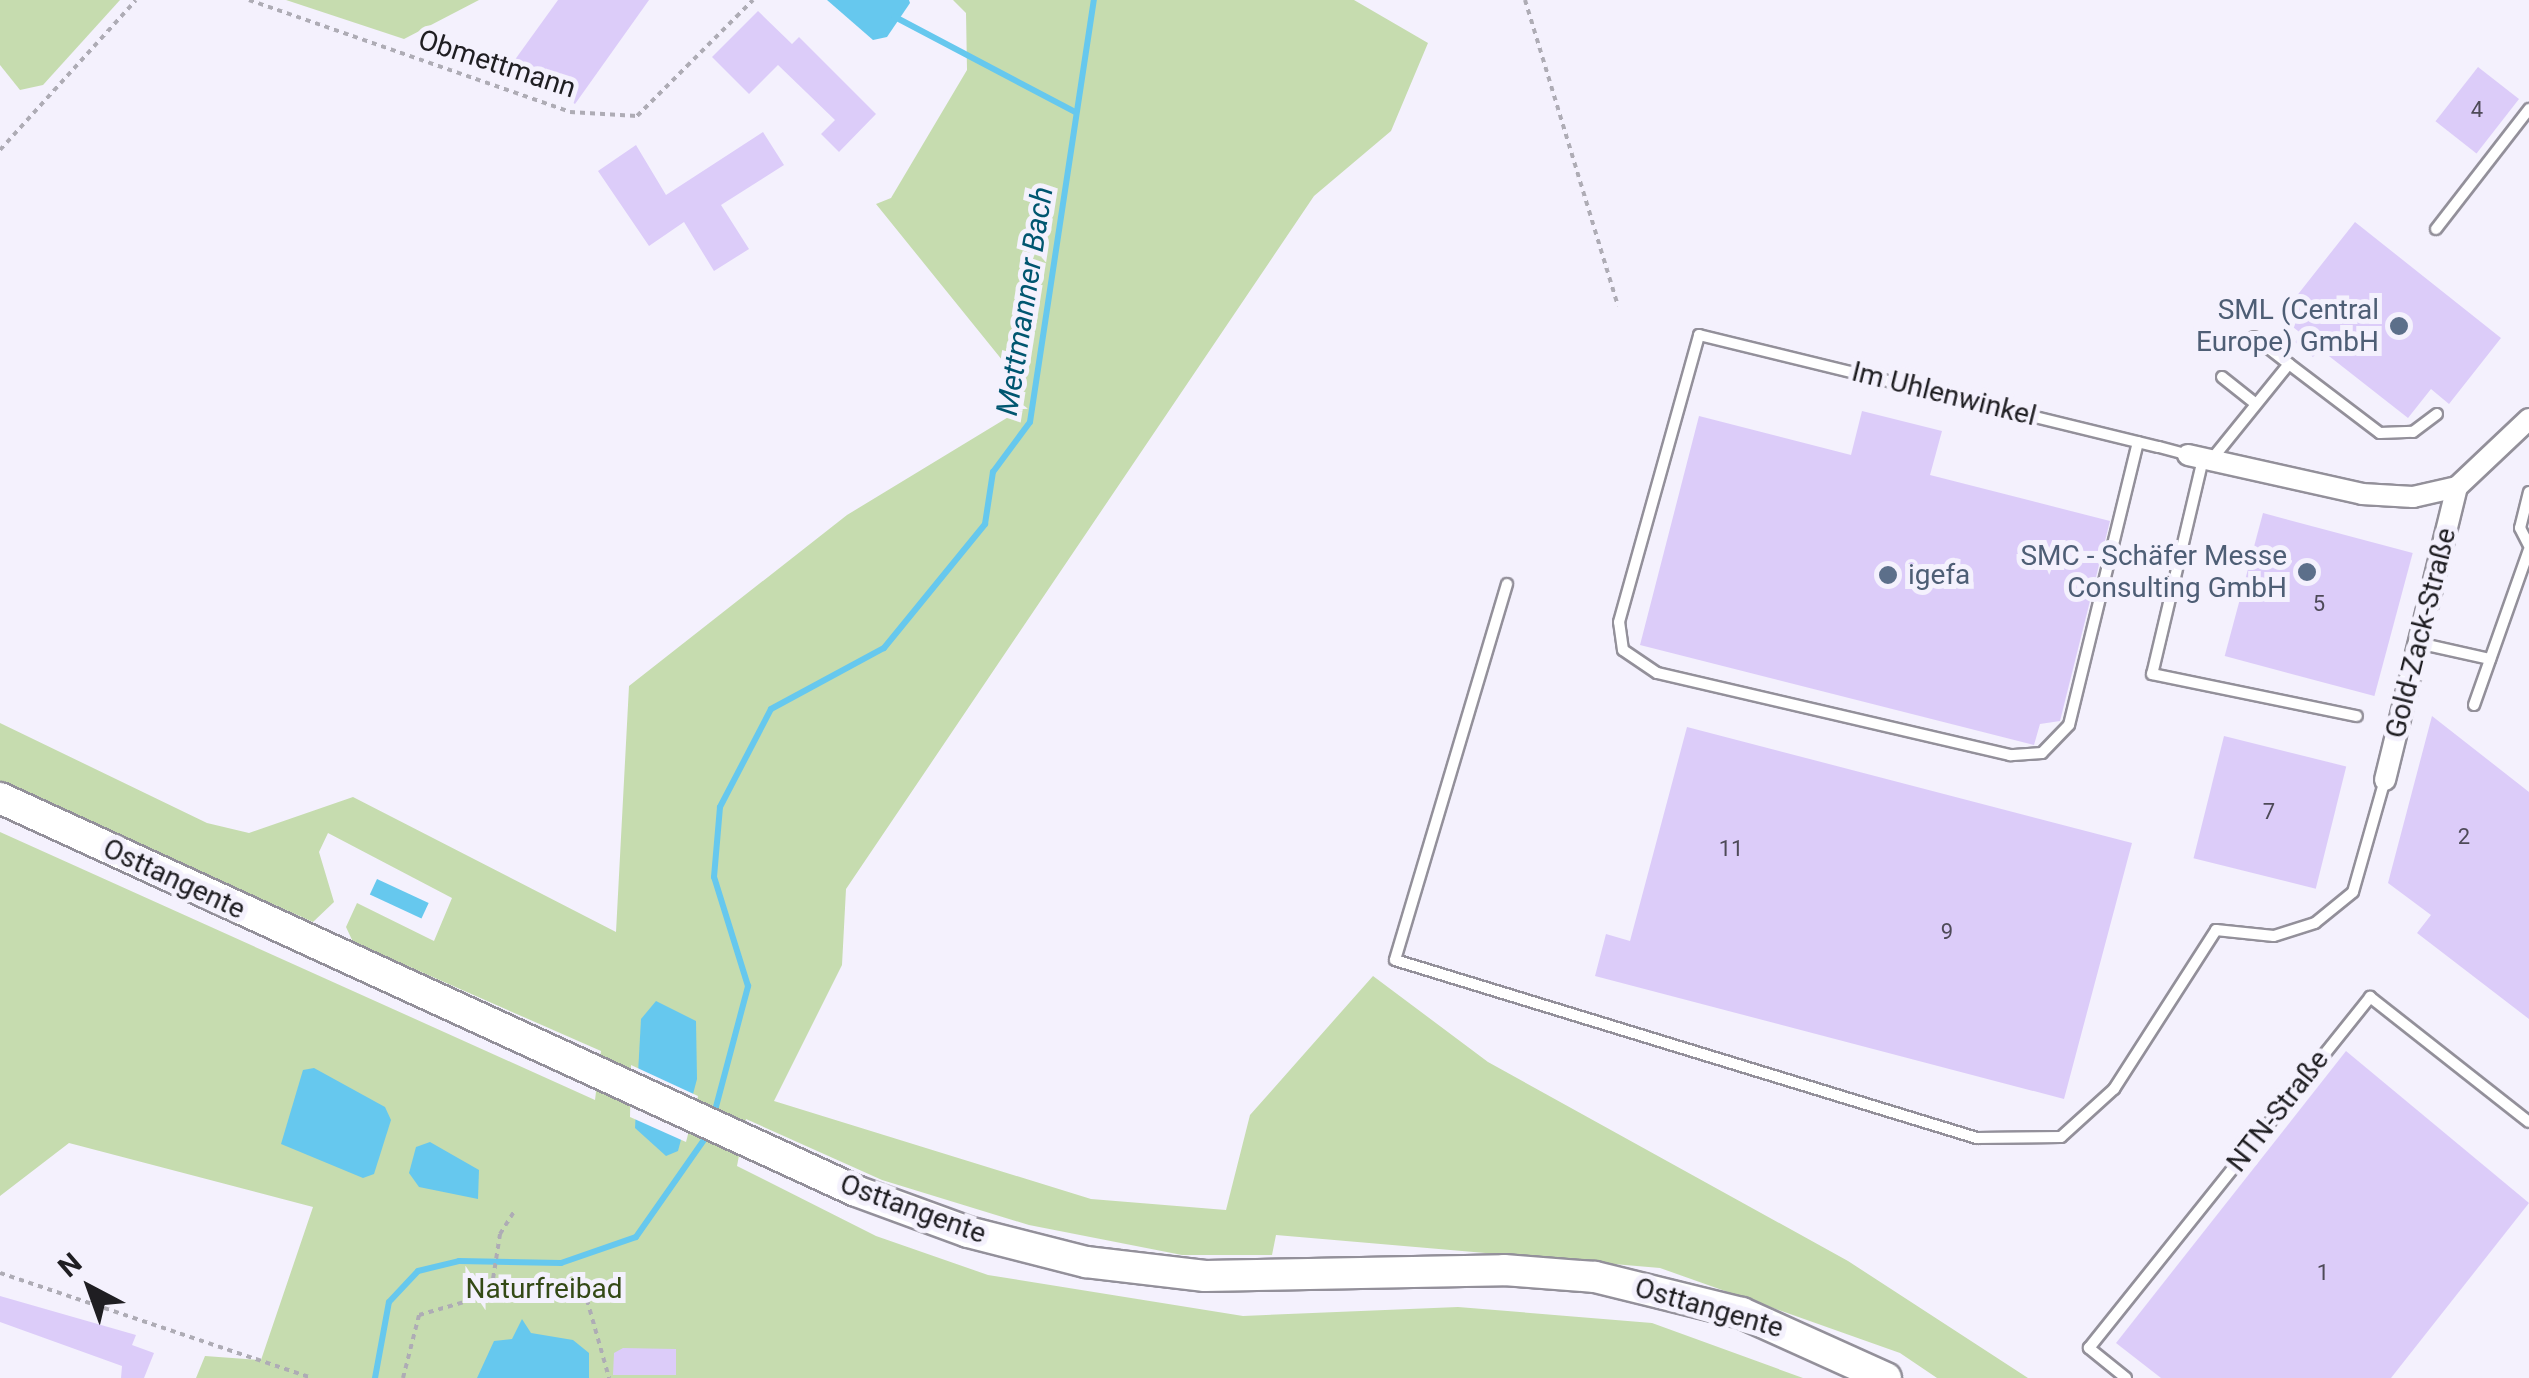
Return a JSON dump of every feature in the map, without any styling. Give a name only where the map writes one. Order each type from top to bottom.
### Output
[{"type":"main road","name":"Osttangente","points":[[0,798],[801,1166],[954,1228],[1116,1266],[1265,1278],[1504,1270],[1626,1282],[1771,1324],[1886,1378]]},
{"type":"street","points":[[2457,487],[2529,419]]},
{"type":"street","name":"Gold-Zack-Straße","points":[[2201,458],[2362,494],[2413,497],[2457,487],[2385,780]]},
{"type":"lane","points":[[2436,230],[2529,109]]},
{"type":"lane","name":"Im Uhlenwinkel","points":[[2138,442],[2069,725],[2042,753],[2010,755],[1634,666],[1618,622],[1698,335],[2138,442],[2201,458]]},
{"type":"lane","points":[[2254,337],[2380,433],[2413,432],[2437,414]]},
{"type":"lane","points":[[2289,364],[2256,404],[2201,458],[2152,674],[2358,716]]},
{"type":"lane","points":[[2222,378],[2256,404]]},
{"type":"lane","points":[[2474,705],[2529,548],[2520,528],[2529,492]]},
{"type":"lane","points":[[1507,584],[1396,960],[1978,1138],[2061,1137],[2114,1089],[2216,930],[2274,936],[2315,923],[2353,892],[2385,780]]},
{"type":"lane","points":[[2418,643],[2490,659]]},
{"type":"lane","name":"NTN-Straße","points":[[2126,1378],[2089,1348],[2370,997],[2529,1122]]},
{"type":"path","points":[[0,150],[136,0]]},
{"type":"path","name":"Obmettmann","points":[[249,0],[570,112],[636,116],[752,0]]},
{"type":"path","points":[[1525,0],[1618,306]]},
{"type":"path","points":[[490,1298],[498,1243],[514,1212]]},
{"type":"path","points":[[0,1273],[312,1378]]},
{"type":"path","points":[[403,1378],[419,1315],[442,1302],[490,1298],[587,1300],[609,1378]]},
{"type":"green space","points":[[0,0],[120,0],[43,85],[20,90],[0,65]]},
{"type":"green space","points":[[286,0],[479,0],[404,39]]},
{"type":"green space","name":"Naturfreibad","points":[[953,0],[1354,0],[1428,43],[1391,131],[1314,196],[846,889],[842,965],[774,1101],[1091,1199],[1226,1210],[1250,1115],[1373,976],[1488,1062],[1848,1261],[2028,1378],[1937,1378],[1900,1353],[1660,1268],[1276,1235],[1272,1255],[1182,1255],[1029,1225],[882,1180],[746,1119],[737,1166],[876,1236],[988,1275],[1243,1316],[1458,1307],[1652,1323],[1803,1378],[196,1378],[205,1356],[261,1360],[313,1207],[69,1143],[0,1196],[0,832],[595,1100],[601,1051],[353,942],[346,927],[357,903],[434,941],[452,898],[328,833],[319,852],[334,902],[313,922],[0,783],[0,723],[207,823],[249,833],[353,797],[616,932],[629,686],[847,515],[1015,413],[1015,376],[876,204],[891,198],[967,70],[966,13]]},
{"type":"water","points":[[827,0],[910,3],[887,37],[873,40]]},
{"type":"water","points":[[377,879],[429,903],[421,918],[370,894]]},
{"type":"water","points":[[656,1001],[696,1021],[697,1079],[678,1151],[666,1156],[635,1128],[641,1019]]},
{"type":"water","points":[[314,1068],[385,1107],[391,1120],[374,1174],[363,1178],[281,1144],[303,1070]]},
{"type":"water","points":[[430,1142],[479,1170],[478,1199],[419,1187],[409,1173],[416,1147]]},
{"type":"water","points":[[522,1319],[531,1333],[573,1340],[589,1353],[589,1378],[477,1378],[494,1341],[512,1339]]},
{"type":"pier","points":[[631,1065],[698,1096],[686,1142],[630,1117]]},
{"type":"building","points":[[558,0],[649,0],[575,104],[514,61]]},
{"type":"building","points":[[758,11],[792,44],[799,37],[876,114],[839,152],[821,134],[835,120],[778,65],[749,94],[712,57]]},
{"type":"building","points":[[2478,67],[2519,99],[2476,153],[2436,121]]},
{"type":"building","points":[[763,132],[784,165],[721,205],[749,249],[714,271],[684,222],[649,246],[598,171],[636,145],[666,195]]},
{"type":"building","points":[[2355,222],[2501,338],[2449,404],[2431,389],[2408,418],[2320,349],[2313,357],[2295,342],[2302,334],[2280,317]]},
{"type":"building","points":[[1862,411],[1942,431],[1930,475],[2110,521],[2060,721],[2040,724],[2034,745],[1640,645],[1699,416],[1851,455]]},
{"type":"building","points":[[2263,513],[2413,553],[2374,696],[2225,656]]},
{"type":"building","points":[[2432,716],[2529,792],[2529,1019],[2417,933],[2431,915],[2388,883]]},
{"type":"building","points":[[1687,727],[2132,843],[2064,1099],[1595,976],[1606,934],[1630,941]]},
{"type":"building","points":[[2224,736],[2346,766],[2316,889],[2194,858]]},
{"type":"building","points":[[2346,1051],[2529,1203],[2391,1378],[2161,1378],[2116,1343]]},
{"type":"building","points":[[0,1296],[136,1335],[132,1345],[154,1353],[144,1378],[121,1378],[122,1366],[0,1322]]},
{"type":"building","points":[[623,1348],[676,1349],[676,1375],[613,1375],[614,1353]]},
{"type":"waterway","name":"Mettmanner Bach","points":[[713,1118],[748,986],[714,877],[720,807],[771,709],[884,648],[985,524],[993,472],[1030,422],[1094,0]]},
{"type":"waterway","points":[[895,17],[1075,112]]},
{"type":"waterway","name":"Mettmanner Bach","points":[[375,1378],[389,1302],[418,1271],[459,1261],[561,1263],[636,1237],[708,1134]]},
{"type":"place","name":"SML (Central Europe) GmbH","points":[[2399,326]]},
{"type":"place","name":"SMC - Schäfer Messe Consulting GmbH","points":[[2307,572]]},
{"type":"place","name":"igefa","points":[[1888,575]]}]
